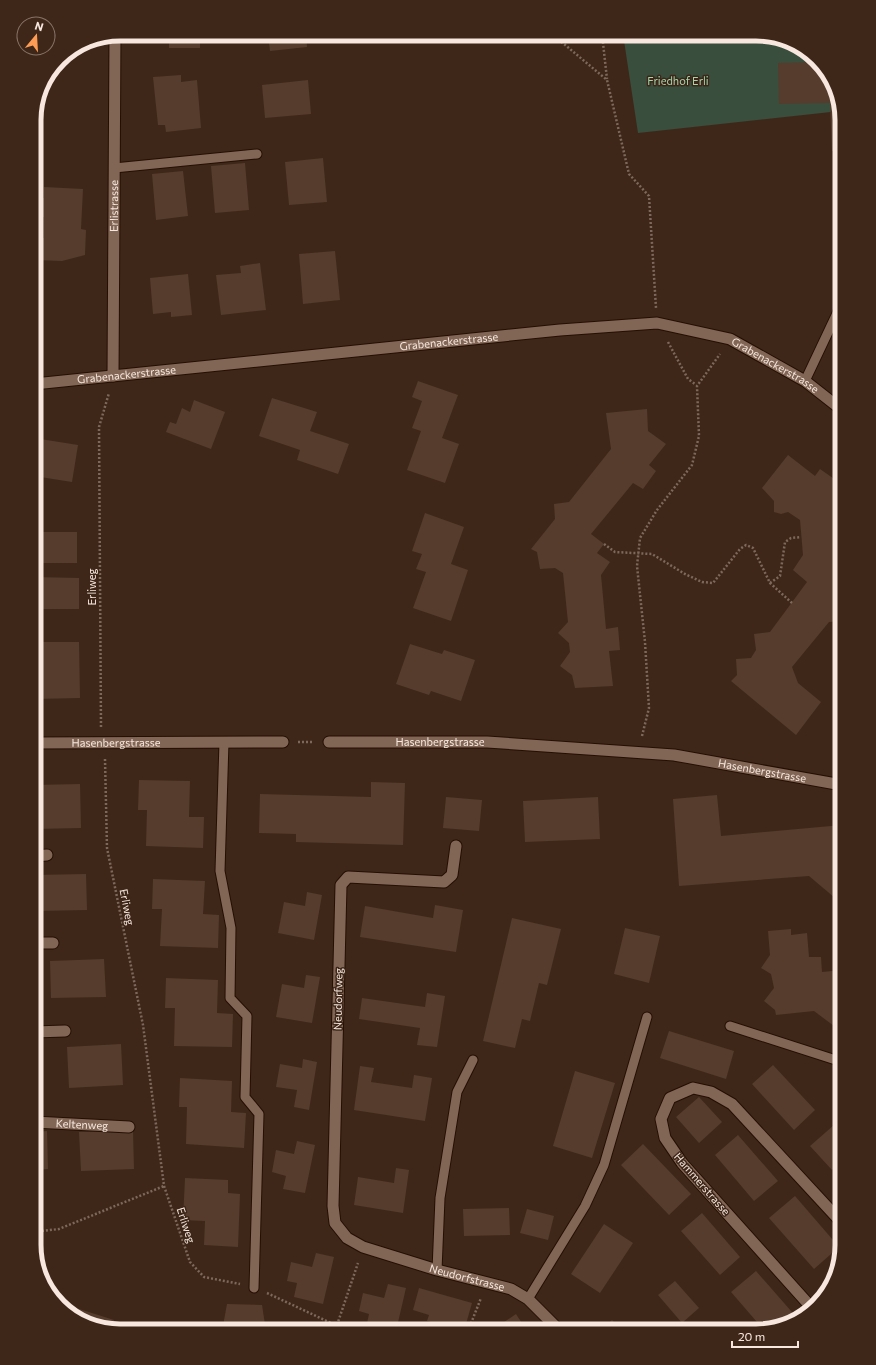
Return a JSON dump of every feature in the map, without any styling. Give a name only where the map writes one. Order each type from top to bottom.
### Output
[{"type":"street","name":"Erlistrasse","points":[[113,376],[115,41]]},
{"type":"street","name":"Grabenackerstrasse","points":[[41,383],[560,330],[657,323],[730,339],[805,381],[835,405]]},
{"type":"street","name":"Hasenbergstrasse","points":[[41,743],[284,742]]},
{"type":"street","name":"Hasenbergstrasse","points":[[329,742],[487,742],[638,752],[674,755],[835,784]]},
{"type":"street","name":"Neudorfweg","points":[[363,1247],[347,1238],[335,1223],[333,1206],[341,885],[348,877],[444,882],[452,876],[456,846]]},
{"type":"street","points":[[41,855],[47,855]]},
{"type":"street","points":[[41,943],[53,942]]},
{"type":"street","points":[[41,1032],[65,1031]]},
{"type":"street","name":"Hammerstrasse","points":[[808,1304],[682,1163],[669,1144],[665,1138],[661,1119],[670,1098],[693,1088],[711,1092],[732,1104],[835,1214]]},
{"type":"street","name":"Keltenweg","points":[[41,1122],[129,1127]]},
{"type":"street","name":"Neudorfstrasse","points":[[363,1247],[437,1270],[511,1289],[528,1299],[553,1324]]},
{"type":"lane","points":[[114,168],[257,154]]},
{"type":"lane","points":[[805,381],[835,317]]},
{"type":"lane","points":[[224,742],[220,871],[231,928],[230,998],[247,1016],[244,1097],[259,1114],[254,1288]]},
{"type":"lane","points":[[528,1299],[586,1206],[604,1165],[646,1017]]},
{"type":"lane","points":[[730,1026],[835,1060]]},
{"type":"lane","points":[[437,1270],[440,1198],[457,1092],[474,1060]]},
{"type":"path","points":[[560,41],[607,80]]},
{"type":"path","points":[[603,41],[607,80],[629,174],[649,196],[657,323],[688,379],[695,384]]},
{"type":"path","points":[[638,752],[649,708],[645,642],[637,566],[640,538],[656,510],[692,465],[699,436],[698,386],[730,339]]},
{"type":"path","name":"Erliweg","points":[[113,376],[99,427],[100,724],[103,742],[107,848],[143,1025],[164,1186],[190,1262],[204,1277],[254,1288],[335,1324]]},
{"type":"path","points":[[770,583],[780,576],[785,542],[791,538],[802,537]]},
{"type":"path","points":[[604,544],[615,552],[638,552],[652,554],[685,574],[702,582],[713,583],[740,549],[746,545],[753,548],[770,583],[792,603]]},
{"type":"path","points":[[284,742],[329,742]]},
{"type":"path","points":[[41,1231],[59,1229],[164,1186]]},
{"type":"path","points":[[337,1324],[363,1247]]},
{"type":"path","points":[[471,1324],[486,1283]]},
{"type":"green space","name":"Friedhof Erli","points":[[624,41],[761,41],[781,45],[800,54],[822,76],[831,95],[834,110],[834,112],[638,133]]},
{"type":"building","points":[[169,41],[200,41],[200,48],[169,48]]},
{"type":"building","points":[[269,41],[307,41],[307,47],[270,51]]},
{"type":"building","points":[[809,62],[822,76],[831,95],[834,110],[835,151],[832,151],[830,103],[779,104],[778,63]]},
{"type":"building","points":[[181,75],[181,82],[197,80],[201,128],[166,132],[165,125],[158,125],[153,77]]},
{"type":"building","points":[[308,80],[311,114],[265,118],[262,85]]},
{"type":"building","points":[[323,158],[327,202],[289,205],[285,162]]},
{"type":"building","points":[[245,163],[249,210],[215,213],[211,166]]},
{"type":"building","points":[[183,171],[188,216],[156,220],[152,174]]},
{"type":"building","points":[[44,187],[83,189],[81,229],[86,230],[85,255],[62,261],[41,260],[41,238],[44,238],[44,217],[41,217],[41,198],[44,198]]},
{"type":"building","points":[[335,251],[340,300],[303,304],[299,254]]},
{"type":"building","points":[[260,263],[266,310],[221,315],[216,275],[241,273],[240,266]]},
{"type":"building","points":[[188,274],[192,315],[171,317],[171,312],[153,314],[150,278]]},
{"type":"building","points":[[418,381],[458,395],[442,438],[459,444],[445,483],[407,470],[421,431],[412,428],[422,401],[412,397]]},
{"type":"building","points":[[272,398],[317,412],[310,431],[349,444],[338,474],[297,460],[300,450],[259,436]]},
{"type":"building","points":[[194,400],[225,412],[211,449],[166,432],[170,422],[176,424],[182,408],[190,412]]},
{"type":"building","points":[[647,409],[648,431],[666,444],[649,465],[656,471],[643,489],[633,483],[591,534],[604,544],[597,553],[610,562],[601,575],[606,629],[618,627],[620,650],[609,651],[613,686],[575,688],[572,675],[560,666],[570,652],[569,643],[558,633],[568,622],[563,573],[555,568],[540,569],[537,552],[531,549],[555,519],[554,504],[569,502],[611,449],[606,413]]},
{"type":"building","points":[[41,439],[78,445],[72,482],[41,477]]},
{"type":"building","points":[[788,455],[815,476],[820,469],[835,480],[835,622],[829,622],[792,667],[798,683],[821,702],[796,735],[731,681],[737,675],[736,659],[751,658],[756,650],[754,634],[770,632],[807,582],[793,570],[803,555],[800,520],[788,512],[781,514],[774,512],[774,501],[762,488]]},
{"type":"building","points":[[425,513],[464,527],[451,564],[468,570],[451,621],[413,608],[426,572],[416,569],[422,554],[412,551]]},
{"type":"building","points":[[41,532],[77,532],[77,563],[41,563]]},
{"type":"building","points":[[41,577],[79,578],[79,609],[41,609]]},
{"type":"building","points":[[41,642],[79,642],[80,698],[41,699]]},
{"type":"building","points":[[410,644],[442,654],[444,650],[475,660],[461,701],[431,691],[429,695],[396,684]]},
{"type":"building","points":[[139,780],[190,781],[189,817],[204,817],[203,848],[146,846],[147,810],[138,810]]},
{"type":"building","points":[[371,782],[405,783],[403,845],[296,842],[296,834],[259,833],[260,794],[371,797]]},
{"type":"building","points":[[80,784],[81,828],[41,829],[41,785]]},
{"type":"building","points":[[717,795],[721,836],[835,826],[835,898],[809,876],[679,886],[673,799]]},
{"type":"building","points":[[446,797],[482,800],[479,831],[443,828]]},
{"type":"building","points":[[598,797],[600,839],[525,842],[523,801]]},
{"type":"building","points":[[86,874],[87,910],[41,911],[41,875]]},
{"type":"building","points":[[153,879],[205,881],[203,914],[219,915],[218,948],[160,946],[162,909],[152,909]]},
{"type":"building","points":[[307,892],[322,895],[314,940],[278,933],[284,902],[305,906]]},
{"type":"building","points":[[435,905],[463,910],[456,952],[360,937],[365,906],[433,918]]},
{"type":"building","points":[[512,918],[561,929],[547,985],[539,983],[530,1021],[522,1019],[515,1048],[483,1041]]},
{"type":"building","points":[[625,928],[660,936],[649,983],[614,974]]},
{"type":"building","points":[[791,929],[791,935],[807,933],[809,957],[821,957],[822,972],[835,971],[835,1027],[814,1011],[776,1015],[775,1010],[764,1001],[774,988],[771,974],[761,968],[770,955],[768,931]]},
{"type":"building","points":[[104,959],[106,997],[51,998],[50,961]]},
{"type":"building","points":[[306,975],[320,977],[312,1023],[276,1017],[282,984],[304,988]]},
{"type":"building","points":[[166,978],[218,980],[217,1013],[233,1014],[232,1047],[174,1046],[175,1008],[165,1008]]},
{"type":"building","points":[[427,993],[445,996],[437,1047],[417,1045],[420,1028],[359,1019],[362,998],[425,1007]]},
{"type":"building","points":[[669,1031],[734,1051],[726,1079],[660,1058]]},
{"type":"building","points":[[121,1044],[123,1085],[69,1088],[67,1047]]},
{"type":"building","points":[[303,1059],[317,1062],[309,1110],[294,1107],[297,1090],[276,1087],[280,1064],[302,1068]]},
{"type":"building","points":[[773,1065],[815,1110],[794,1130],[752,1084]]},
{"type":"building","points":[[360,1066],[374,1068],[371,1082],[412,1088],[414,1075],[432,1078],[425,1121],[354,1110]]},
{"type":"building","points":[[575,1071],[615,1083],[592,1158],[553,1146]]},
{"type":"building","points":[[180,1078],[232,1081],[231,1112],[246,1113],[244,1148],[186,1144],[187,1107],[179,1107]]},
{"type":"building","points":[[699,1097],[722,1122],[699,1143],[676,1117]]},
{"type":"building","points":[[835,1124],[835,1167],[832,1170],[810,1146]]},
{"type":"building","points":[[133,1130],[134,1169],[81,1171],[79,1132]]},
{"type":"building","points":[[41,1131],[47,1131],[48,1169],[41,1170]]},
{"type":"building","points":[[738,1135],[778,1181],[754,1201],[715,1155]]},
{"type":"building","points":[[297,1141],[315,1145],[305,1193],[283,1189],[286,1176],[272,1172],[276,1150],[294,1154]]},
{"type":"building","points":[[643,1144],[691,1194],[669,1215],[621,1165]]},
{"type":"building","points":[[396,1168],[409,1170],[403,1213],[354,1205],[358,1177],[394,1183]]},
{"type":"building","points":[[185,1178],[228,1180],[228,1193],[240,1194],[238,1247],[204,1245],[205,1221],[183,1220]]},
{"type":"building","points":[[795,1196],[835,1242],[834,1251],[814,1269],[769,1218]]},
{"type":"building","points":[[509,1208],[510,1235],[464,1236],[463,1209]]},
{"type":"building","points":[[527,1209],[554,1216],[548,1240],[520,1233]]},
{"type":"building","points":[[702,1213],[740,1257],[720,1275],[681,1231]]},
{"type":"building","points":[[604,1224],[633,1243],[600,1293],[571,1274]]},
{"type":"building","points":[[316,1253],[334,1257],[323,1304],[294,1297],[297,1283],[287,1281],[291,1262],[312,1267]]},
{"type":"building","points":[[756,1271],[794,1314],[781,1320],[758,1324],[731,1292]]},
{"type":"building","points":[[675,1281],[699,1308],[682,1323],[658,1295]]},
{"type":"building","points":[[388,1284],[406,1288],[398,1324],[367,1324],[369,1314],[359,1311],[363,1293],[384,1298]]},
{"type":"building","points":[[419,1288],[472,1303],[466,1324],[435,1324],[427,1321],[429,1315],[413,1310]]},
{"type":"building","points":[[227,1304],[262,1305],[265,1324],[223,1324]]},
{"type":"building","points":[[73,1308],[114,1320],[113,1324],[95,1320]]},
{"type":"building","points":[[516,1314],[522,1324],[501,1324]]},
{"type":"building","points":[[612,1320],[616,1324],[608,1324]]}]
